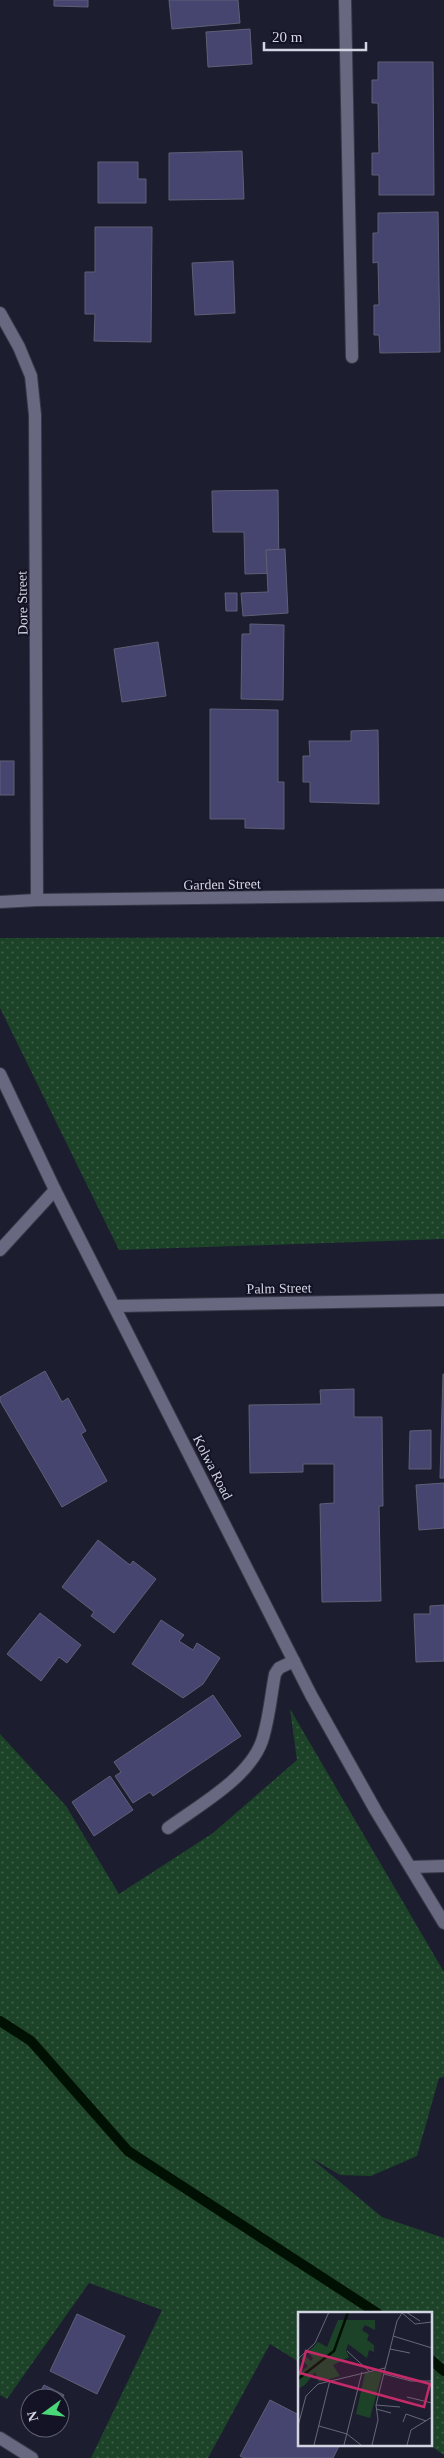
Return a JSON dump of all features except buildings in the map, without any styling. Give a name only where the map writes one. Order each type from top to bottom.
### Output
[{"type":"street","points":[[345,0],[352,357]]},
{"type":"street","name":"Dore Street","points":[[0,313],[19,347],[30,376],[35,415],[37,900]]},
{"type":"street","name":"Garden Street","points":[[0,902],[444,895]]},
{"type":"street","name":"Kolwa Road","points":[[0,1074],[55,1190],[294,1661],[376,1811],[444,1923]]},
{"type":"street","points":[[0,1250],[55,1190]]},
{"type":"street","name":"Palm Street","points":[[115,1306],[444,1300]]},
{"type":"street","points":[[168,1828],[232,1781],[246,1766],[262,1740],[275,1674],[279,1668],[294,1661]]},
{"type":"street","points":[[411,1867],[444,1866]]},
{"type":"street","points":[[0,2438],[32,2458]]},
{"type":"green space","points":[[444,937],[444,1239],[119,1250],[0,1008],[0,938]]},
{"type":"green space","points":[[290,1709],[444,1972],[444,2077],[439,2078],[417,2156],[371,2176],[340,2175],[311,2158],[382,2217],[444,2238],[444,2455],[431,2446],[432,2312],[298,2312],[298,2361],[270,2344],[208,2458],[91,2458],[162,2310],[89,2283],[7,2399],[0,2395],[0,1734],[66,1806],[119,1894],[213,1833],[297,1760]]},
{"type":"waterway","points":[[0,2021],[31,2041],[128,2151],[375,2312]]},
{"type":"waterway","points":[[432,2361],[444,2371]]}]
